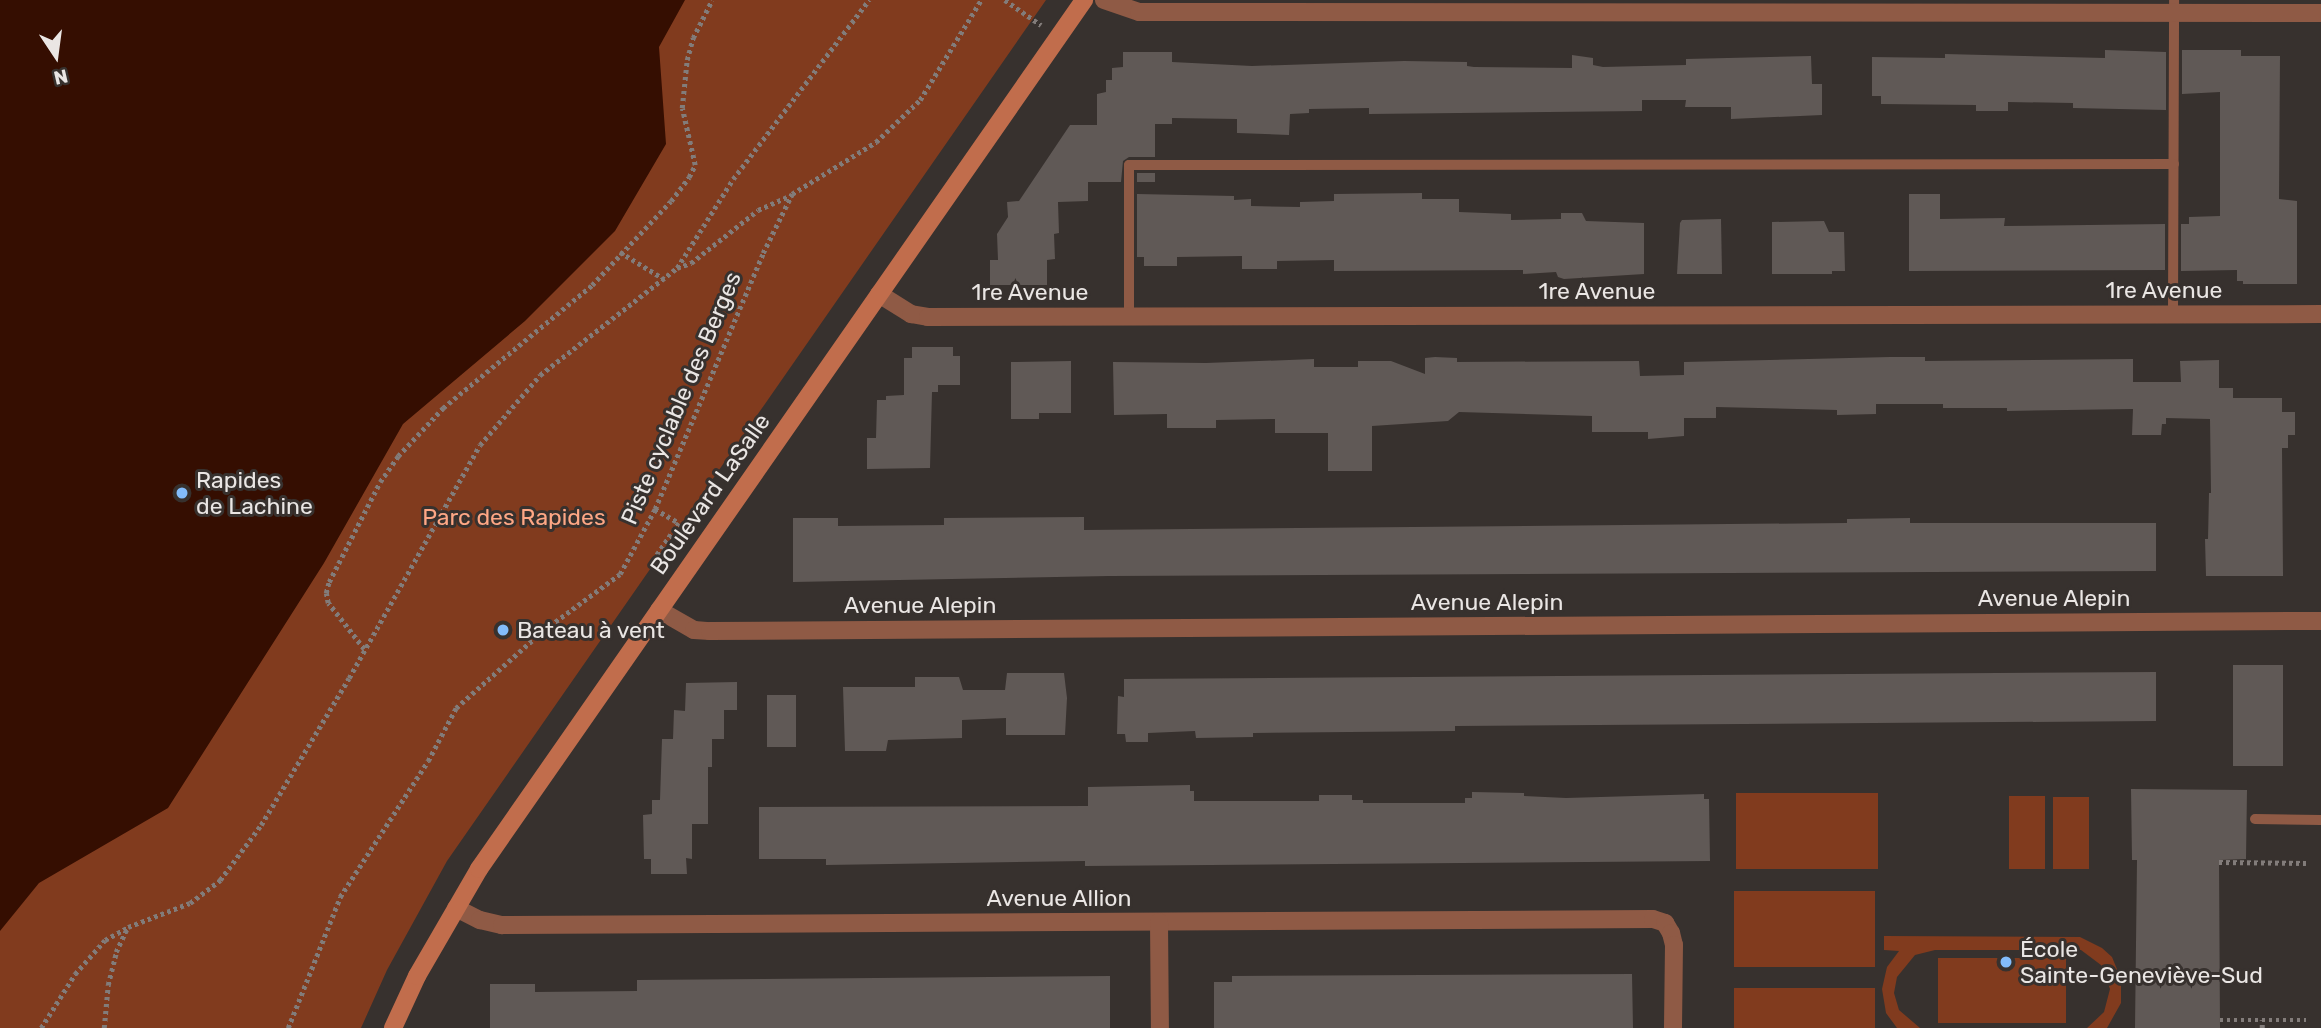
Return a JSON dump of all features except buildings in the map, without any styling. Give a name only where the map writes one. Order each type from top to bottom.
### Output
[{"type":"main road","name":"Boulevard LaSalle","points":[[393,1028],[417,976],[479,869],[1084,0]]},
{"type":"street","points":[[1104,0],[1139,12],[2174,6],[2321,13]]},
{"type":"street","name":"1re Avenue","points":[[879,294],[919,316],[2321,314]]},
{"type":"street","name":"Avenue Alepin","points":[[659,610],[694,630],[710,631],[2321,621]]},
{"type":"street","name":"Avenue Allion","points":[[456,908],[480,920],[502,925],[1636,918],[1665,923],[1671,933],[1674,945],[1674,1028]]},
{"type":"street","points":[[1159,922],[1160,1028]]},
{"type":"lane","points":[[2173,314],[2174,6]]},
{"type":"lane","points":[[1129,316],[1129,165],[2174,164]]},
{"type":"lane","points":[[2255,819],[2321,820]]},
{"type":"path","points":[[364,649],[328,603],[326,593],[328,582],[380,482],[398,456],[443,408],[592,285],[620,252],[671,201],[695,165],[682,108],[692,38],[712,0]]},
{"type":"path","points":[[41,1028],[89,955],[105,940],[128,927],[190,903],[220,880],[261,825],[480,445],[540,375],[677,268],[733,179],[869,0]]},
{"type":"path","points":[[677,268],[691,263],[758,210],[792,194],[876,142],[920,100],[981,0]]},
{"type":"path","points":[[1005,0],[1042,25]]},
{"type":"path","name":"Piste cyclable des Berges","points":[[288,1028],[340,897],[428,761],[456,708],[544,630],[620,574],[655,509],[763,253],[792,194]]},
{"type":"path","points":[[620,252],[664,279]]},
{"type":"path","points":[[655,509],[679,523],[655,558],[667,566]]},
{"type":"path","points":[[2219,862],[2306,863]]},
{"type":"path","points":[[104,1028],[108,985],[116,952],[128,927]]},
{"type":"path","points":[[2220,1020],[2306,1020]]},
{"type":"path","points":[[2262,1020],[2262,1028]]},
{"type":"green space","name":"Parc des Rapides","points":[[0,0],[1046,0],[447,861],[387,970],[361,1028],[0,1028]]},
{"type":"green space","points":[[1736,793],[1878,793],[1878,869],[1736,869]]},
{"type":"green space","points":[[2009,796],[2045,796],[2045,869],[2009,869]]},
{"type":"green space","points":[[2053,797],[2089,797],[2089,869],[2053,869]]},
{"type":"green space","points":[[1734,891],[1875,891],[1875,967],[1734,967]]},
{"type":"green space","points":[[1884,936],[2080,937],[2102,948],[2112,957],[2121,979],[2121,1003],[2107,1028],[2087,1028],[2104,1012],[2110,989],[2101,965],[2081,950],[1935,950],[1915,955],[1897,977],[1894,993],[1899,1010],[1920,1028],[1897,1028],[1886,1013],[1882,989],[1887,967],[1899,951],[1884,950]]},
{"type":"green space","points":[[1938,958],[2066,958],[2066,1023],[1938,1023]]},
{"type":"green space","points":[[1734,988],[1875,988],[1875,1028],[1734,1028]]},
{"type":"shaded area","name":"Rapides de Lachine","points":[[0,0],[685,0],[659,47],[666,144],[615,231],[525,321],[403,424],[324,563],[168,808],[39,883],[0,931]]},
{"type":"place","name":"Rapides de Lachine","points":[[182,493]]},
{"type":"place","name":"Bateau à vent","points":[[503,630]]},
{"type":"place","name":"École Sainte-Geneviève-Sud","points":[[2006,962]]}]
